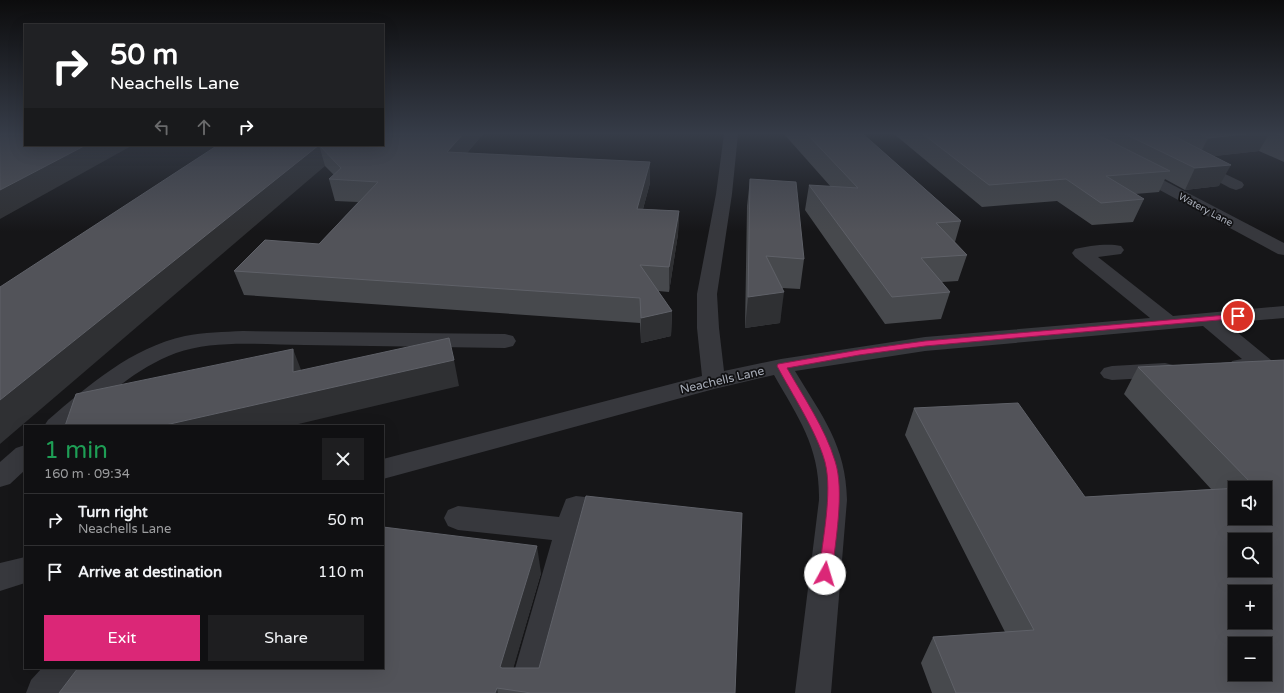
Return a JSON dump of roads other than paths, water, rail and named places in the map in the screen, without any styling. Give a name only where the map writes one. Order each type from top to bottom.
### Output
[{"type":"street","points":[[714,381],[708,328],[708,294],[727,166]]},
{"type":"street","name":"Watery Lane","points":[[1125,166],[1284,250]]},
{"type":"street","points":[[1201,166],[1236,185]]},
{"type":"street","points":[[1115,250],[1081,253],[1168,322]]},
{"type":"street","name":"Neachells Lane","points":[[384,470],[714,381],[781,366],[925,344],[1284,312]]},
{"type":"street","points":[[1208,319],[1263,365],[1284,375]]},
{"type":"street","points":[[58,425],[111,379],[165,350],[186,343],[205,340],[243,338],[505,340]]},
{"type":"street","points":[[1219,367],[1263,365]]},
{"type":"street","points":[[781,366],[822,439],[830,462],[833,481],[833,500],[813,693]]},
{"type":"street","points":[[1112,373],[1189,369]]},
{"type":"street","points":[[0,478],[24,456]]},
{"type":"street","points":[[526,693],[576,507],[640,514]]},
{"type":"street","points":[[458,518],[570,530]]},
{"type":"street","points":[[0,578],[24,570]]},
{"type":"street","points":[[44,693],[63,669]]}]
